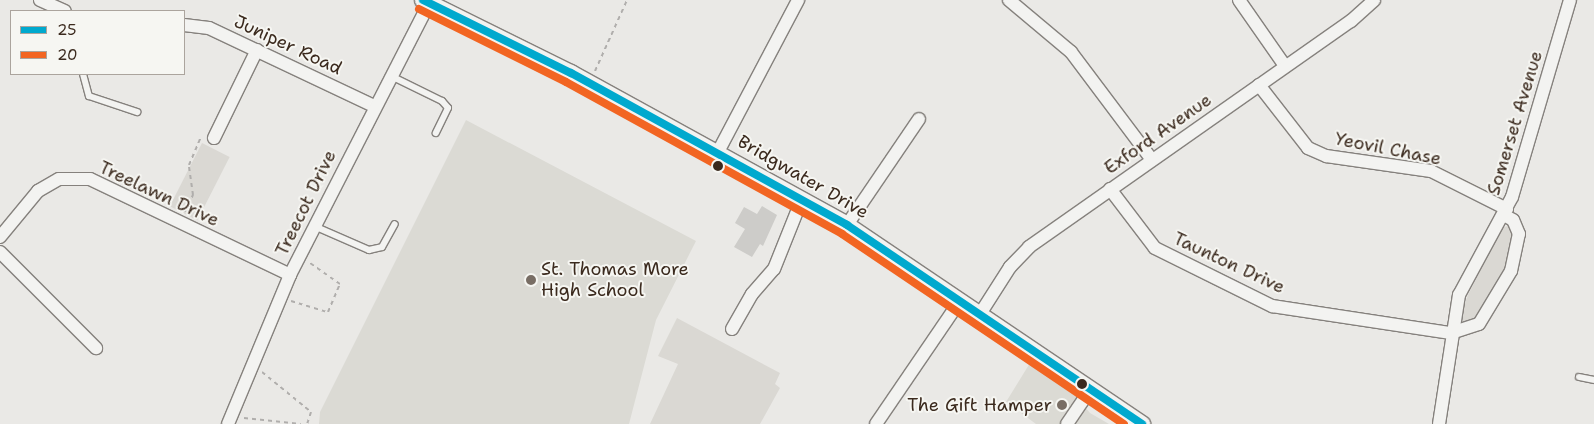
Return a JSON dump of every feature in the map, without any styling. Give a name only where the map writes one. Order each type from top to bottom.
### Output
[{"type":"street","points":[[40,0],[63,10]]},
{"type":"street","points":[[718,152],[798,0]]},
{"type":"street","points":[[1009,0],[1071,52],[1152,160]]},
{"type":"street","points":[[1239,0],[1285,66]]},
{"type":"street","name":"Exford Avenue","points":[[980,314],[1010,267],[1029,247],[1285,66],[1374,0]]},
{"type":"street","name":"Somerset Avenue","points":[[1439,424],[1451,333],[1459,295],[1505,212],[1526,157],[1570,0]]},
{"type":"street","name":"Bridgwater Drive","points":[[426,2],[589,83],[718,152],[847,225],[1142,424]]},
{"type":"street","name":"Treecot Drive","points":[[229,420],[290,276],[426,2]]},
{"type":"street","name":"Juniper Road","points":[[185,25],[209,28],[374,106]]},
{"type":"street","points":[[209,135],[257,50]]},
{"type":"street","name":"Yeovil Chase","points":[[1258,85],[1308,148],[1326,156],[1431,171],[1505,212]]},
{"type":"street","points":[[847,225],[919,119]]},
{"type":"street","name":"Treelawn Drive","points":[[0,237],[38,191],[59,179],[90,179],[290,276]]},
{"type":"street","name":"Taunton Drive","points":[[1110,189],[1155,248],[1272,306],[1451,333]]},
{"type":"street","points":[[732,330],[752,294],[774,269],[802,199]]},
{"type":"street","points":[[1451,333],[1479,324],[1510,271],[1518,234],[1513,220],[1505,212]]},
{"type":"street","points":[[0,252],[96,348]]},
{"type":"street","points":[[876,424],[960,301]]},
{"type":"street","points":[[1067,424],[1090,390]]},
{"type":"lane","points":[[83,75],[89,96],[138,112]]},
{"type":"lane","points":[[390,75],[442,101],[448,108],[436,133]]},
{"type":"lane","points":[[314,226],[369,250],[382,247],[394,224]]},
{"type":"lane","points":[[1578,377],[1594,380]]},
{"type":"path","points":[[589,83],[627,0]]},
{"type":"path","points":[[180,222],[193,195],[189,165],[209,135]]},
{"type":"path","points":[[280,298],[328,312],[340,284],[300,256]]},
{"type":"path","points":[[252,364],[311,412],[307,424]]},
{"type":"path","points":[[229,420],[301,424]]},
{"type":"shaded area","name":"St. Thomas More High School","points":[[466,120],[696,241],[656,320],[629,424],[319,424],[320,412]]},
{"type":"shaded area","points":[[202,143],[230,157],[197,220],[170,206]]},
{"type":"shaded area","points":[[1510,225],[1515,234],[1506,272],[1485,312],[1466,327],[1458,321],[1468,295],[1502,228]]},
{"type":"shaded area","points":[[677,318],[780,373],[775,384],[780,388],[760,424],[650,424],[678,364],[658,356]]},
{"type":"shaded area","points":[[1030,363],[1074,394],[1090,413],[1109,424],[1036,424],[1006,402]]},
{"type":"building","points":[[762,206],[777,215],[763,246],[760,244],[752,257],[734,247],[745,229],[735,223],[744,207],[757,214]]},
{"type":"transit line","name":"25","points":[[423,0],[571,73],[847,225],[1142,424]]},
{"type":"transit line","name":"20","points":[[419,9],[566,82],[842,234],[1124,424]]},
{"type":"place","name":"St. Thomas More High School","points":[[531,280]]},
{"type":"place","name":"The Gift Hamper","points":[[1062,405]]}]
